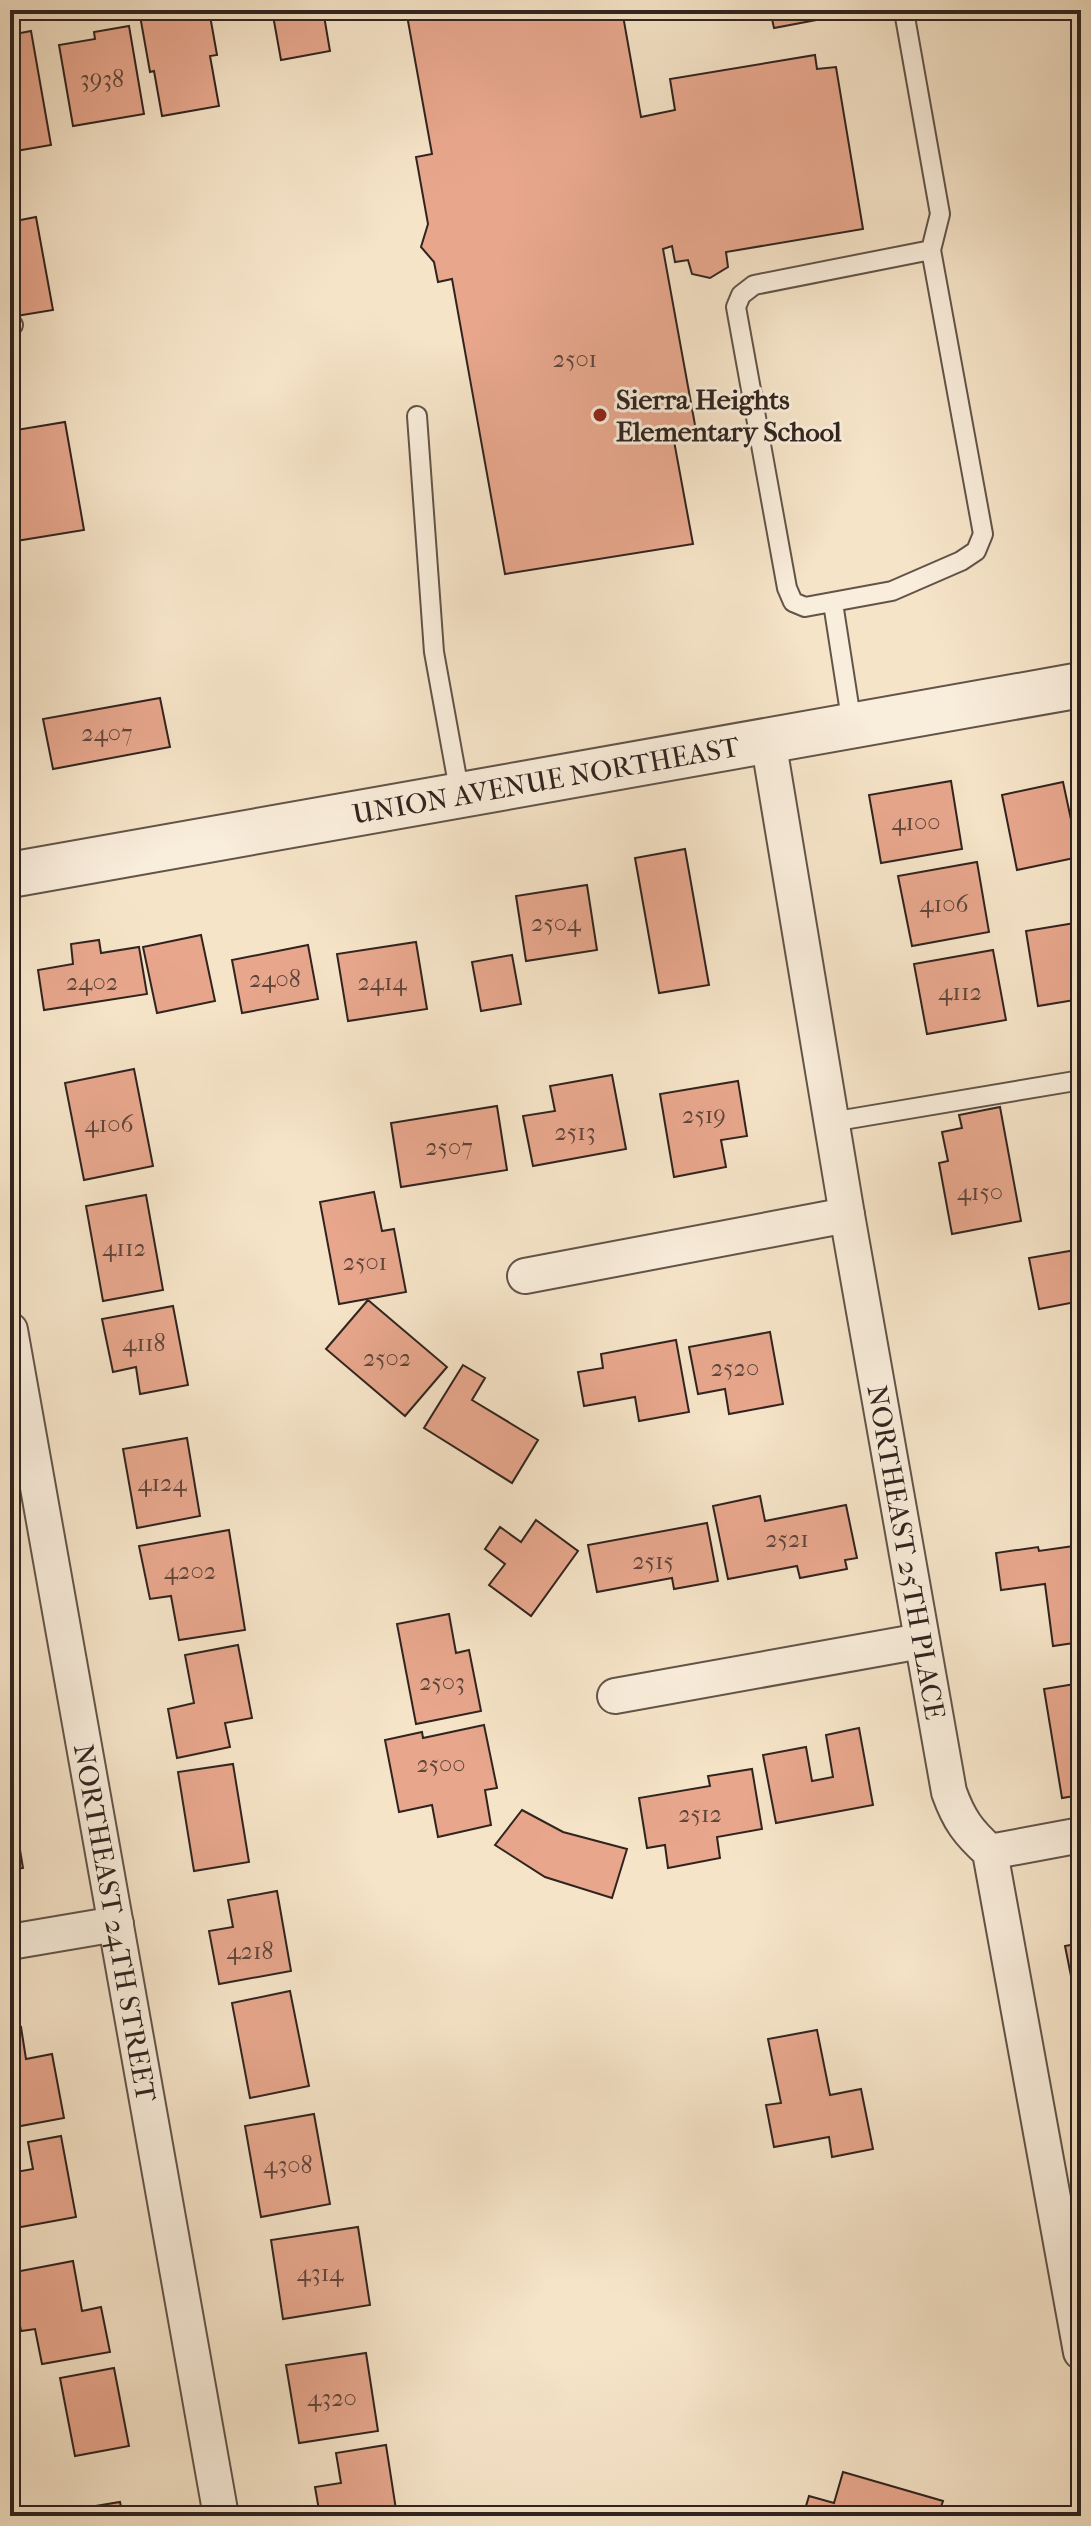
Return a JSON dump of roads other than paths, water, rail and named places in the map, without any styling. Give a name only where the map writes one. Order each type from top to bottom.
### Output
[{"type":"street","name":"UNION AVENUE NORTHEAST","points":[[10,875],[1081,685]]},
{"type":"street","name":"NORTHEAST 25TH PLACE","points":[[768,740],[847,1215],[949,1792],[959,1818],[971,1835],[990,1852]]},
{"type":"street","points":[[525,1276],[847,1215]]},
{"type":"street","name":"NORTHEAST 24TH STREET","points":[[10,1330],[221,2516]]},
{"type":"street","points":[[615,1696],[921,1641]]},
{"type":"street","points":[[1081,1835],[990,1852],[1081,2352]]},
{"type":"street","points":[[10,1942],[116,1924]]},
{"type":"lane","points":[[905,17],[940,214],[931,250],[983,534],[976,551],[961,561],[892,591],[805,607],[793,602],[787,588],[736,307],[741,295],[754,285],[931,250]]},
{"type":"lane","points":[[417,416],[434,652],[460,795]]},
{"type":"lane","points":[[833,603],[852,725]]},
{"type":"lane","points":[[831,1122],[1081,1080]]},
{"type":"place","name":"Sierra Heights Elementary School","points":[[600,415]]}]
